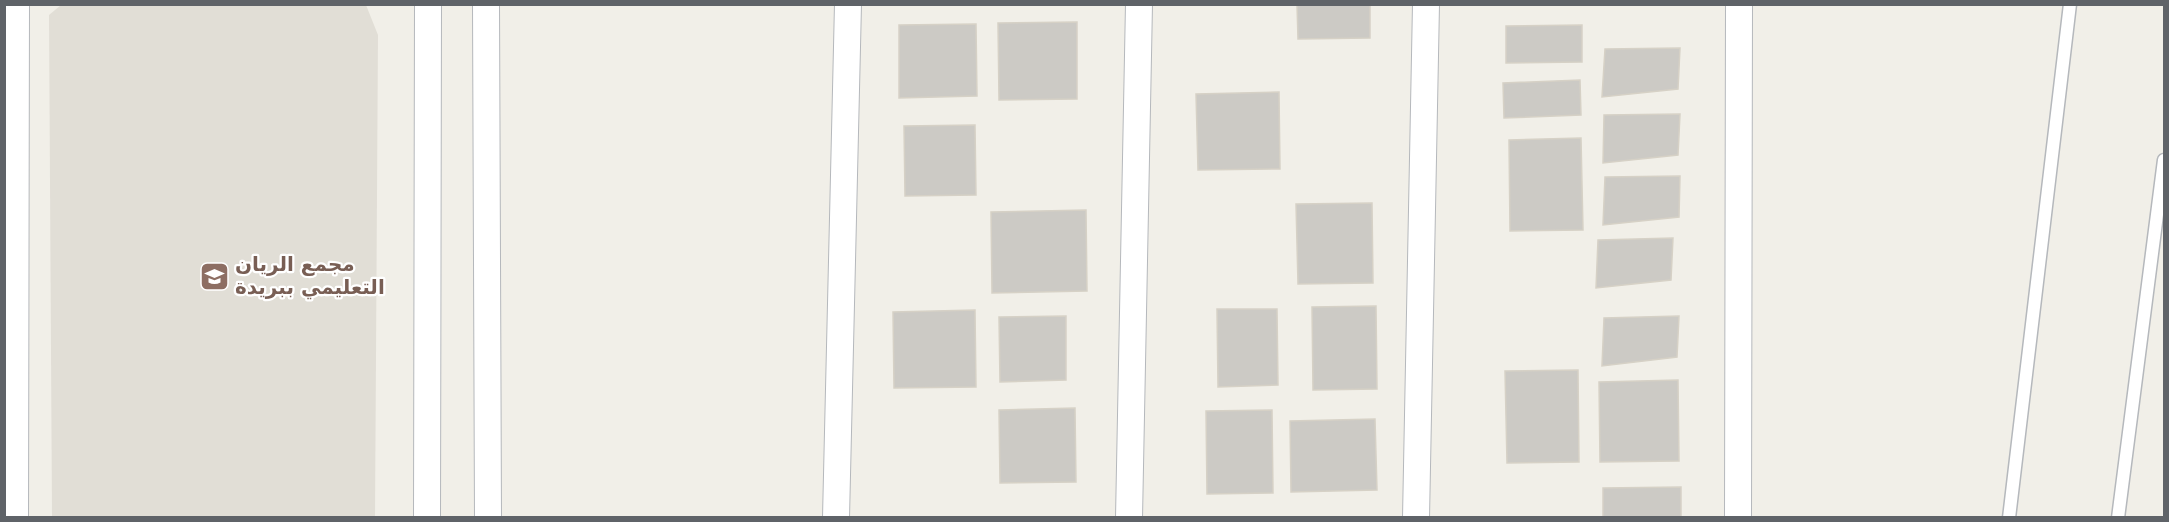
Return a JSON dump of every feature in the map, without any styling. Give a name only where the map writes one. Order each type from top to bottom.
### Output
[{"type":"street","points":[[15,518],[16,4]]},
{"type":"street","points":[[427,518],[428,4]]},
{"type":"street","points":[[486,4],[488,518]]},
{"type":"street","points":[[836,518],[848,4]]},
{"type":"street","points":[[1128,518],[1138,4]]},
{"type":"street","points":[[1416,518],[1426,4]]},
{"type":"street","points":[[1738,518],[1739,4]]},
{"type":"lane","points":[[2009,518],[2070,4]]},
{"type":"lane","points":[[2118,518],[2164,160]]},
{"type":"shaded area","name":"مجمع الريان التعليمي ببريدة","points":[[61,5],[366,5],[378,35],[375,517],[52,517],[49,15]]},
{"type":"building","points":[[1297,4],[1370,4],[1370,38],[1298,39]]},
{"type":"building","points":[[1077,22],[1077,99],[999,100],[998,23]]},
{"type":"building","points":[[976,24],[977,96],[899,98],[899,25]]},
{"type":"building","points":[[1582,25],[1582,62],[1506,63],[1506,26]]},
{"type":"building","points":[[1680,48],[1678,89],[1602,97],[1605,49]]},
{"type":"building","points":[[1580,80],[1581,115],[1504,118],[1503,83]]},
{"type":"building","points":[[1279,92],[1280,169],[1198,170],[1196,94]]},
{"type":"building","points":[[1680,114],[1678,155],[1603,163],[1604,115]]},
{"type":"building","points":[[975,125],[976,195],[905,196],[904,126]]},
{"type":"building","points":[[1581,138],[1583,230],[1510,231],[1509,140]]},
{"type":"building","points":[[1680,176],[1679,217],[1603,225],[1605,177]]},
{"type":"building","points":[[1372,203],[1373,283],[1298,284],[1296,204]]},
{"type":"building","points":[[1086,210],[1087,291],[992,293],[991,212]]},
{"type":"building","points":[[1673,238],[1671,280],[1596,288],[1598,240]]},
{"type":"building","points":[[1376,306],[1377,389],[1313,390],[1312,307]]},
{"type":"building","points":[[1217,309],[1277,309],[1278,385],[1218,387]]},
{"type":"building","points":[[975,310],[976,387],[894,388],[893,312]]},
{"type":"building","points":[[1066,316],[1066,380],[1000,382],[999,317]]},
{"type":"building","points":[[1679,316],[1677,357],[1602,366],[1604,318]]},
{"type":"building","points":[[1578,370],[1579,462],[1507,463],[1505,371]]},
{"type":"building","points":[[1678,380],[1679,461],[1600,462],[1599,382]]},
{"type":"building","points":[[1075,408],[1076,482],[1000,483],[999,410]]},
{"type":"building","points":[[1272,410],[1273,493],[1207,494],[1206,411]]},
{"type":"building","points":[[1375,419],[1377,490],[1291,492],[1290,421]]},
{"type":"building","points":[[1681,487],[1681,518],[1603,518],[1603,488]]},
{"type":"place","name":"مجمع الريان التعليمي ببريدة","points":[[214,276]]}]
